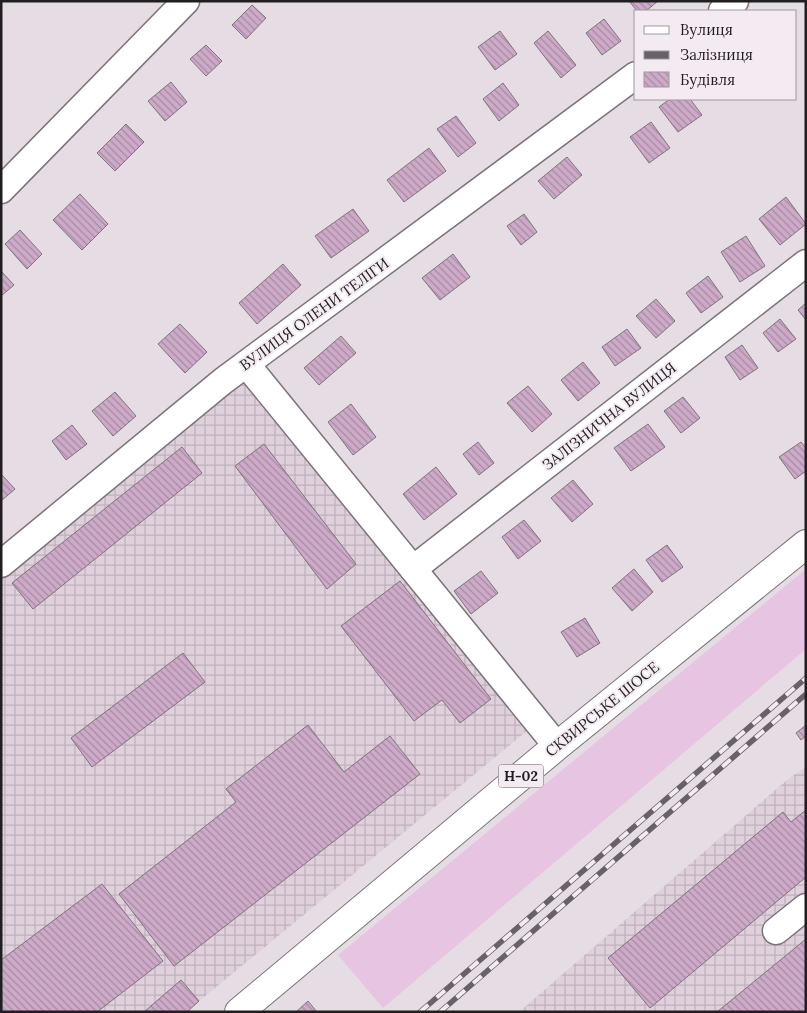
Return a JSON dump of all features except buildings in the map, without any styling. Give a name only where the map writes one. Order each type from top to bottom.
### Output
[{"type":"main road","name":"СКВИРСЬКЕ ШОСЕ","points":[[239,1012],[557,746],[806,544]]},
{"type":"street","points":[[1,190],[186,1]]},
{"type":"street","points":[[723,10],[735,1]]},
{"type":"street","name":"ВУЛИЦЯ ОЛЕНИ ТЕЛІГИ","points":[[1,564],[223,381],[634,76]]},
{"type":"street","name":"ЗАЛІЗНИЧНА ВУЛИЦЯ","points":[[413,569],[806,263]]},
{"type":"street","points":[[247,365],[557,746]]},
{"type":"street","points":[[776,931],[806,907]]},
{"type":"shaded area","points":[[250,369],[533,726],[186,1012],[1,1012],[1,576]]},
{"type":"shaded area","points":[[806,569],[806,649],[383,1008],[338,955]]},
{"type":"shaded area","points":[[806,767],[806,1012],[519,1012],[788,779]]},
{"type":"railway","points":[[420,1012],[806,678]]},
{"type":"railway","points":[[440,1012],[806,694]]}]
